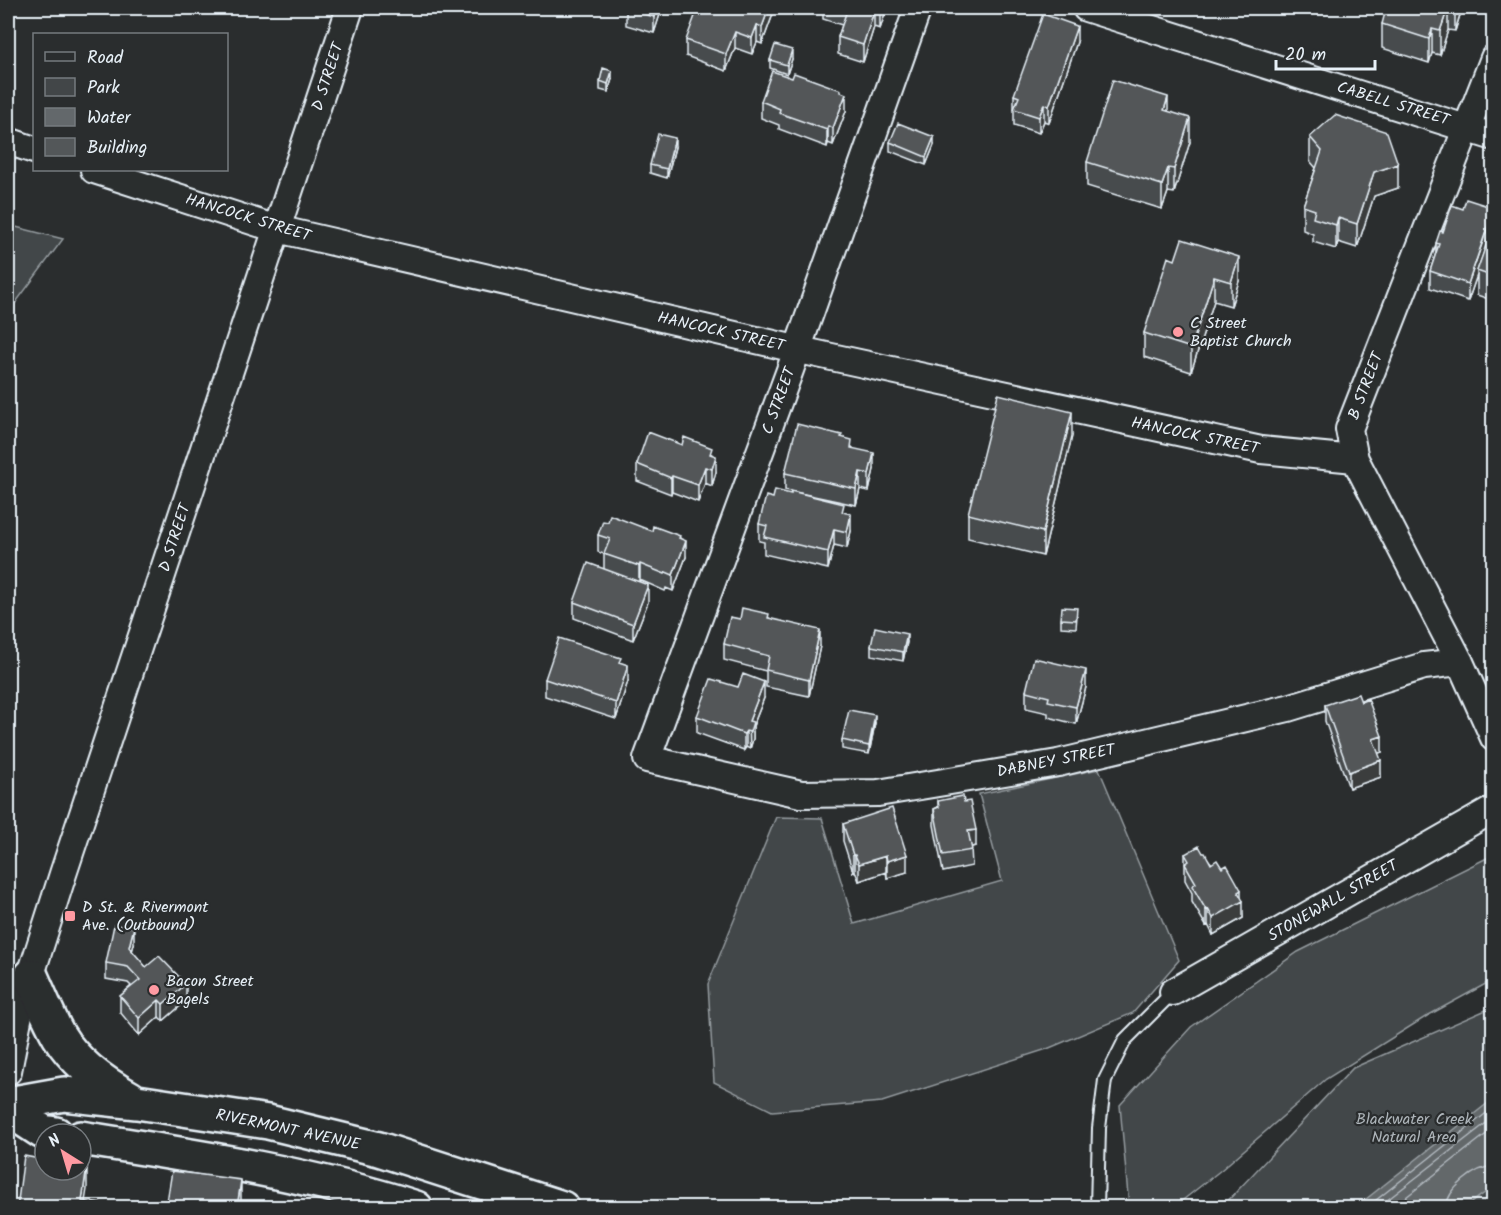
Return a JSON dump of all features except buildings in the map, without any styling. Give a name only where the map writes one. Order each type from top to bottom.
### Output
[{"type":"main road","points":[[31,976],[60,1037],[88,1071],[111,1088],[137,1102]]},
{"type":"main road","name":"RIVERMONT AVENUE","points":[[8,1104],[64,1094],[137,1102],[268,1122],[379,1149],[562,1208]]},
{"type":"main road","points":[[8,1109],[33,1125]]},
{"type":"main road","points":[[93,1140],[259,1167],[368,1192],[416,1208]]},
{"type":"street","name":"D STREET","points":[[8,1071],[20,1009],[63,874],[350,8]]},
{"type":"street","name":"C STREET","points":[[646,759],[798,350],[918,8]]},
{"type":"street","name":"CABELL STREET","points":[[1086,8],[1494,136]]},
{"type":"street","name":"B STREET","points":[[1494,58],[1349,429],[1354,459],[1460,662],[1494,738]]},
{"type":"street","points":[[8,141],[33,150]]},
{"type":"street","name":"HANCOCK STREET","points":[[97,171],[277,229],[798,350],[1261,450],[1354,459]]},
{"type":"street","name":"DABNEY STREET","points":[[646,759],[801,794],[878,793],[1058,763],[1288,708],[1424,666],[1460,662]]},
{"type":"street","name":"STONEWALL STREET","points":[[1173,992],[1494,809]]},
{"type":"lane","points":[[1096,1208],[1099,1128],[1105,1080],[1125,1040],[1173,992]]},
{"type":"green space","points":[[8,225],[63,239],[8,313]]},
{"type":"green space","points":[[1099,769],[1179,960],[1133,1013],[1047,1049],[882,1102],[772,1111],[714,1082],[708,984],[776,817],[822,818],[854,924],[1002,881],[979,794]]},
{"type":"green space","points":[[1493,855],[1493,980],[1427,1016],[1326,1079],[1221,1170],[1174,1207],[1129,1207],[1120,1105],[1191,1027],[1298,952]]},
{"type":"green space","name":"Blackwater Creek Natural Area","points":[[1493,1007],[1493,1207],[1221,1208],[1353,1068]]},
{"type":"water","points":[[1493,1099],[1493,1187],[1465,1207],[1356,1207]]},
{"type":"place","name":"C Street Baptist Church","points":[[1178,332]]},
{"type":"place","name":"D St. & Rivermont Ave. (Outbound)","points":[[70,916]]},
{"type":"place","name":"Bacon Street Bagels","points":[[154,990]]}]
